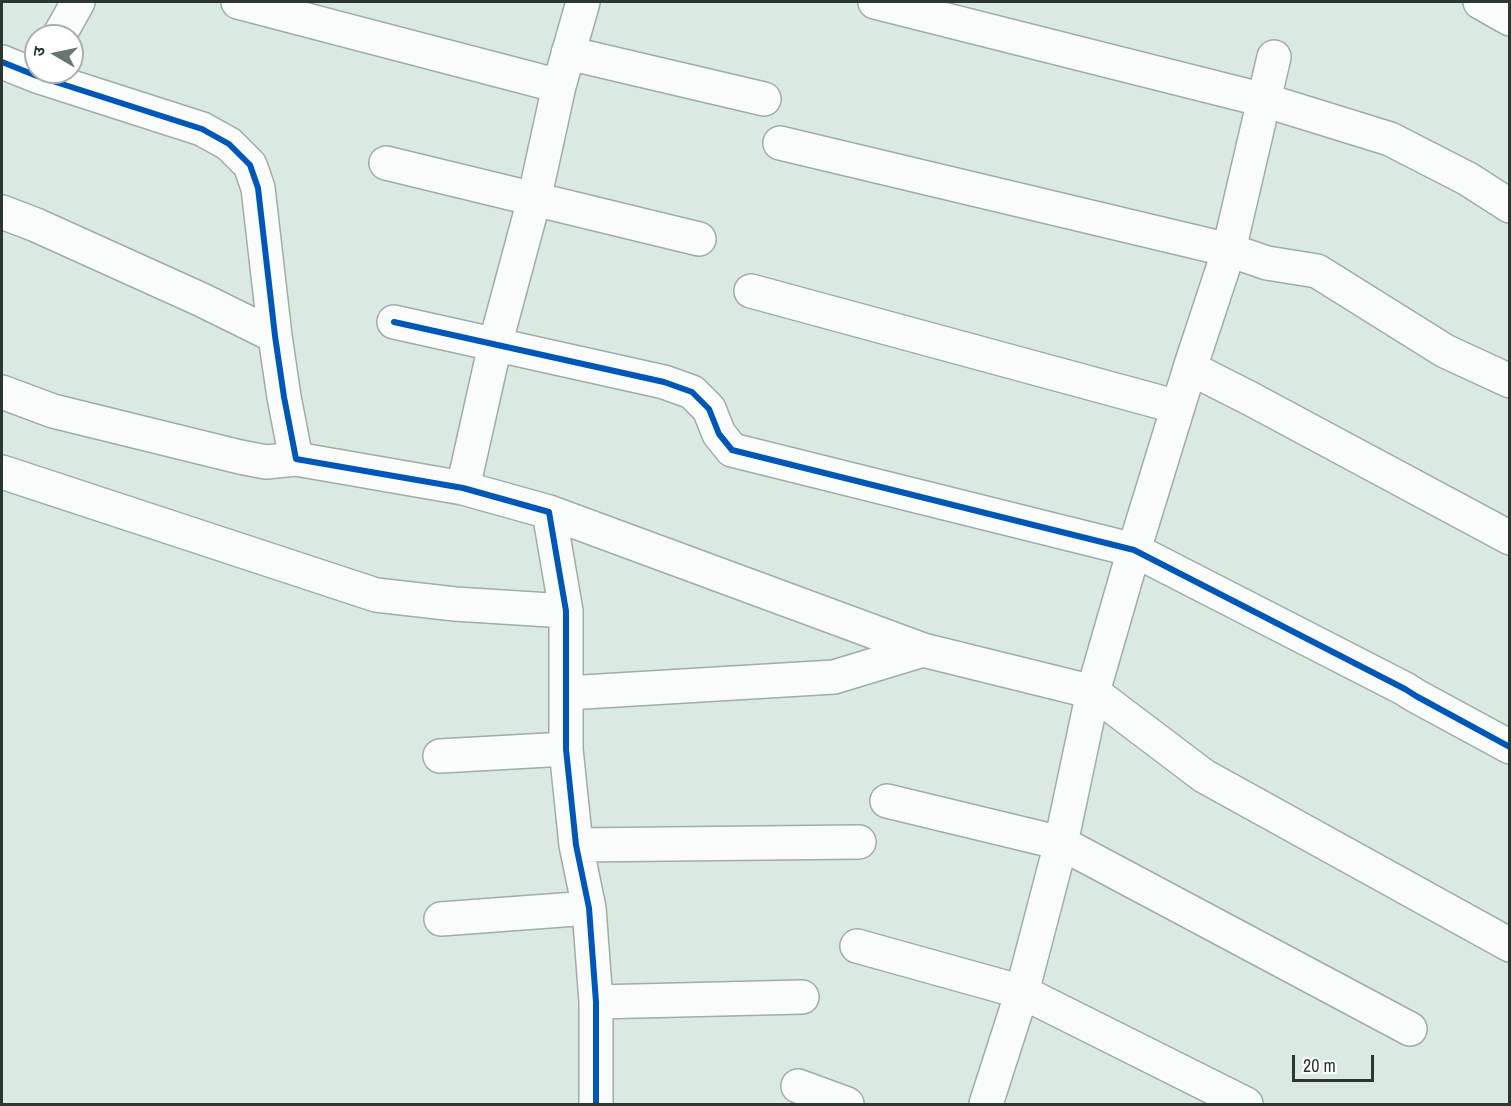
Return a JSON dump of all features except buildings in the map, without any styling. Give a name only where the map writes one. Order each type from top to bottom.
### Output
[{"type":"street","points":[[66,24],[78,2]]},
{"type":"street","points":[[238,2],[559,86]]},
{"type":"street","points":[[463,488],[495,345],[534,200],[559,86],[583,2]]},
{"type":"street","points":[[875,2],[1264,100],[1390,139],[1468,179],[1509,206]]},
{"type":"street","points":[[1480,2],[1509,17]]},
{"type":"street","points":[[568,53],[764,99]]},
{"type":"street","points":[[986,1104],[1022,992],[1061,843],[1093,692],[1190,368],[1229,250],[1274,57]]},
{"type":"street","points":[[2,62],[24,69]]},
{"type":"street","points":[[68,84],[202,129],[229,144],[250,165],[258,188],[275,336],[296,459]]},
{"type":"street","points":[[780,143],[1229,250],[1267,263],[1317,271],[1445,351],[1509,381]]},
{"type":"street","points":[[386,164],[699,239]]},
{"type":"street","points":[[2,212],[192,295],[275,336]]},
{"type":"street","points":[[751,291],[1178,407]]},
{"type":"street","points":[[394,322],[664,382],[692,392],[709,409],[719,434],[732,450],[1134,550],[1406,689],[1509,747]]},
{"type":"street","points":[[1190,368],[1509,538]]},
{"type":"street","points":[[2,392],[53,411],[240,458],[266,462],[296,459],[492,495],[549,512],[923,650],[1093,692],[1204,776],[1509,945]]},
{"type":"street","points":[[2,472],[376,596],[566,611]]},
{"type":"street","points":[[549,512],[566,611],[566,749],[576,844],[589,909],[596,1002],[596,1104]]},
{"type":"street","points":[[567,693],[834,677],[923,650]]},
{"type":"street","points":[[440,756],[566,749]]},
{"type":"street","points":[[887,801],[1061,843],[1410,1029]]},
{"type":"street","points":[[576,844],[859,842]]},
{"type":"street","points":[[441,919],[589,909]]},
{"type":"street","points":[[857,946],[1022,992],[1246,1104]]},
{"type":"street","points":[[596,1002],[802,997]]},
{"type":"street","points":[[798,1086],[847,1104]]},
{"type":"cycle path","points":[[2,62],[37,76],[202,129],[229,144],[250,165],[258,188],[275,336],[296,459],[463,488],[549,512],[566,611],[566,749],[576,845],[589,908],[596,1002],[596,1104]]},
{"type":"cycle path","points":[[394,322],[664,382],[692,392],[709,409],[719,434],[732,450],[1134,550],[1405,689],[1510,747]]}]
